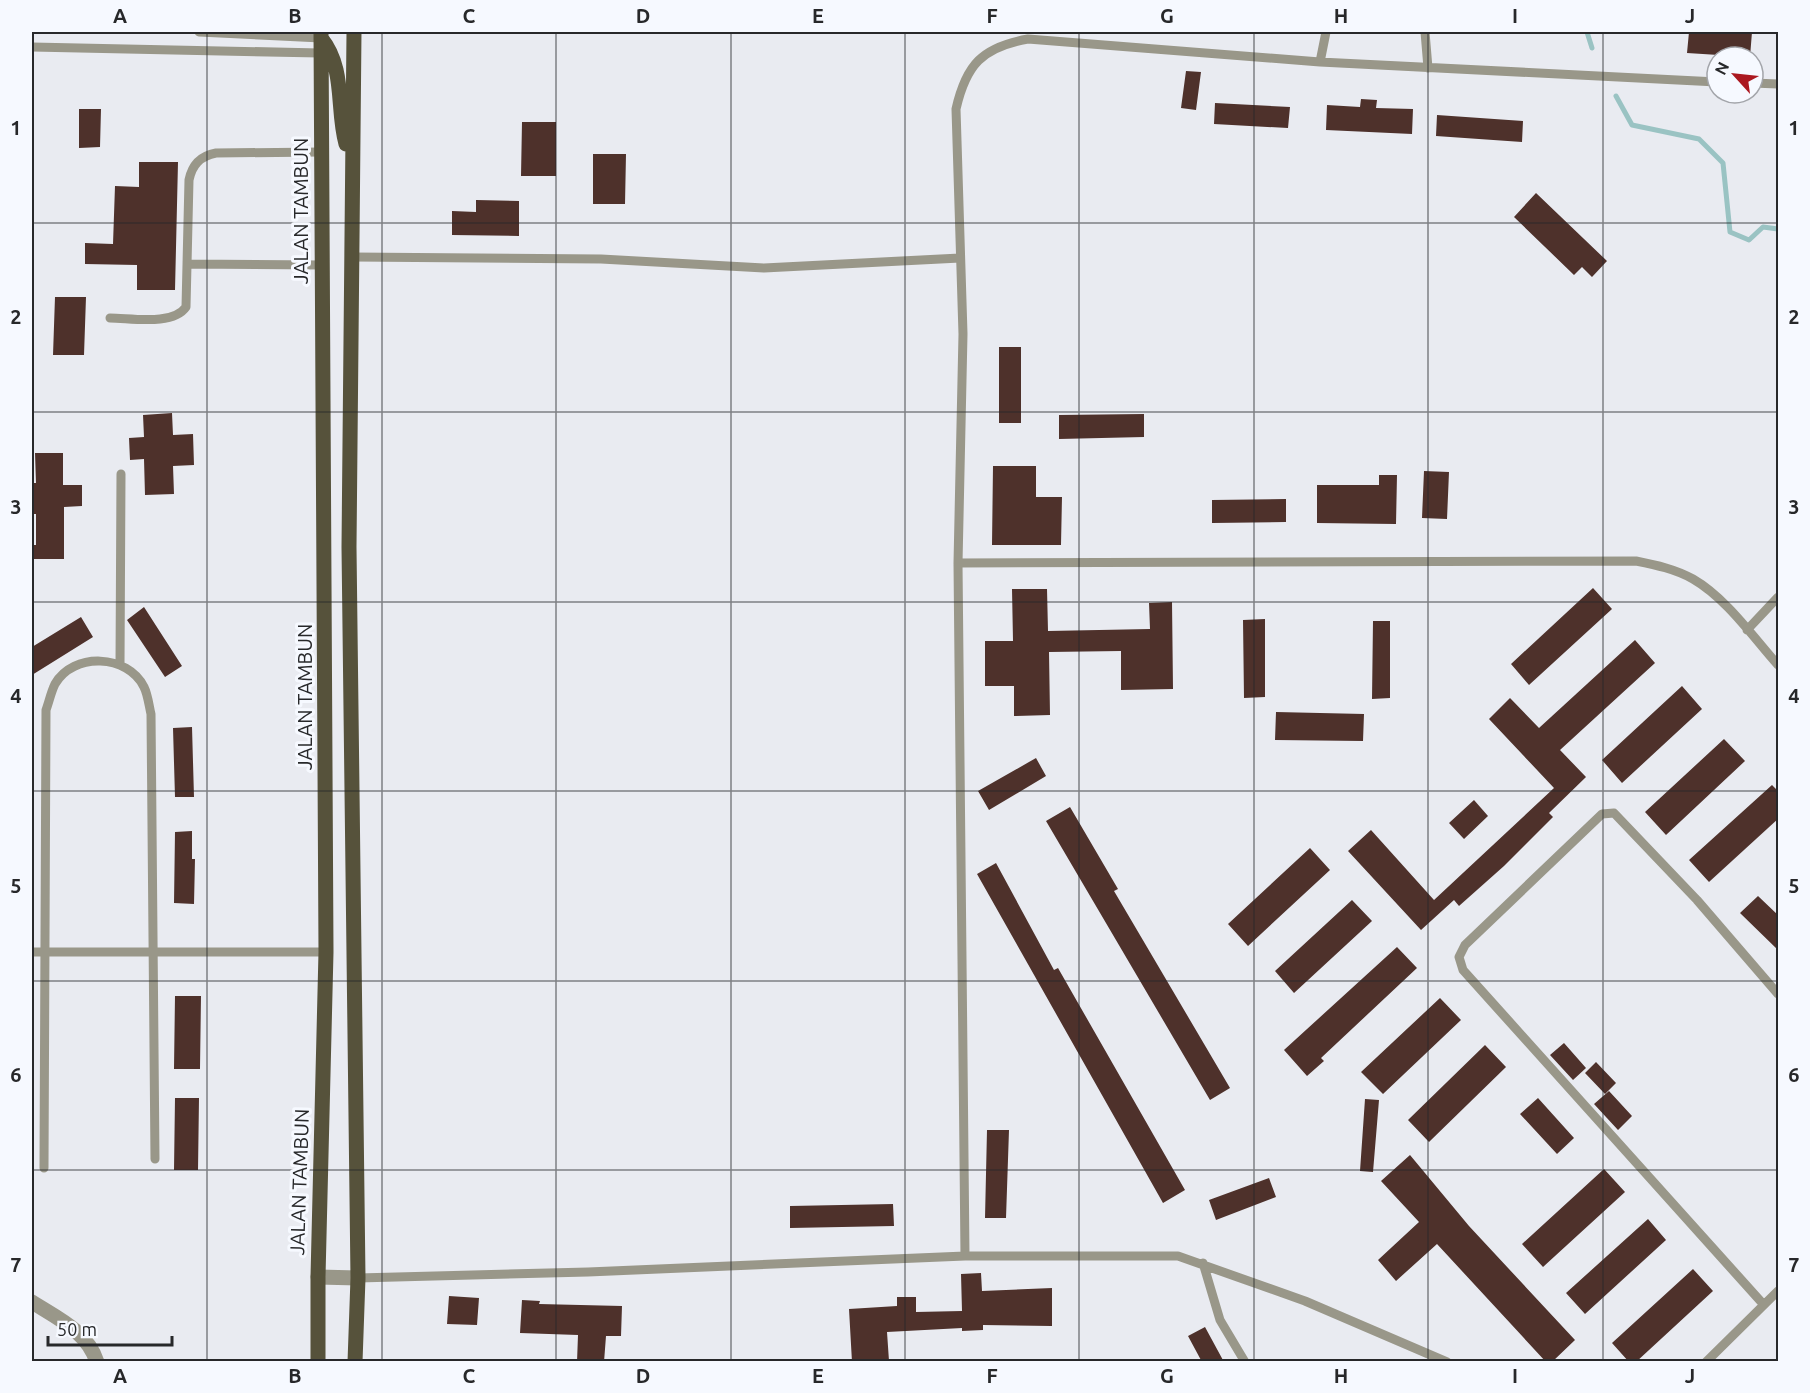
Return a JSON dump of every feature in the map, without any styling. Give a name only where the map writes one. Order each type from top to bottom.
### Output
[{"type":"main road","points":[[354,32],[349,547],[358,1278],[355,1362]]},
{"type":"main road","name":"JALAN TAMBUN","points":[[318,1362],[318,1277],[327,952],[321,153],[324,40]]},
{"type":"main road","points":[[324,40],[339,79],[344,136],[353,169]]},
{"type":"street","points":[[318,1277],[358,1278]]},
{"type":"street","points":[[32,1302],[73,1328],[92,1347],[97,1362]]},
{"type":"lane","points":[[199,32],[324,40]]},
{"type":"lane","points":[[1320,62],[1326,32]]},
{"type":"lane","points":[[1425,32],[1428,68]]},
{"type":"lane","points":[[965,1256],[958,563],[963,334],[956,109],[962,83],[976,61],[1002,44],[1028,39],[1320,62],[1705,81]]},
{"type":"lane","points":[[32,47],[324,40]]},
{"type":"lane","points":[[110,318],[170,318],[182,313],[187,301],[189,180],[194,165],[200,159],[216,153],[321,153]]},
{"type":"lane","points":[[353,257],[601,259],[764,268],[960,258]]},
{"type":"lane","points":[[188,264],[322,265]]},
{"type":"lane","points":[[120,665],[121,474]]},
{"type":"lane","points":[[958,563],[1636,561],[1665,567],[1694,580],[1747,630],[1779,665]]},
{"type":"lane","points":[[1747,630],[1779,597]]},
{"type":"lane","points":[[44,1168],[47,953],[46,711],[55,683],[69,670],[84,662],[99,660],[120,665],[133,673],[144,687],[151,714],[155,1159]]},
{"type":"lane","points":[[1764,1305],[1463,970],[1459,957],[1465,945],[1578,836],[1602,814],[1614,813],[1697,900],[1779,994]]},
{"type":"lane","points":[[32,952],[327,952]]},
{"type":"lane","points":[[358,1278],[588,1272],[965,1256],[1178,1256],[1305,1301],[1447,1362]]},
{"type":"lane","points":[[1203,1263],[1220,1320],[1245,1362]]},
{"type":"lane","points":[[1706,1362],[1779,1291]]},
{"type":"building","points":[[1689,32],[1752,32],[1751,45],[1705,45],[1705,54],[1687,53]]},
{"type":"building","points":[[1186,71],[1201,72],[1196,110],[1181,108]]},
{"type":"building","points":[[1361,99],[1377,100],[1376,108],[1413,109],[1412,134],[1326,130],[1327,105],[1360,107]]},
{"type":"building","points":[[1215,103],[1290,107],[1288,128],[1214,124]]},
{"type":"building","points":[[79,109],[101,109],[100,147],[79,148]]},
{"type":"building","points":[[1437,115],[1523,121],[1522,142],[1436,136]]},
{"type":"building","points":[[522,122],[556,122],[556,176],[521,176]]},
{"type":"building","points":[[593,154],[626,154],[625,204],[593,204]]},
{"type":"building","points":[[139,162],[178,162],[175,290],[137,290],[137,265],[85,264],[85,243],[113,244],[115,186],[139,187]]},
{"type":"building","points":[[1536,193],[1607,261],[1592,277],[1582,267],[1574,275],[1514,217]]},
{"type":"building","points":[[476,200],[519,201],[519,236],[452,235],[452,211],[476,212]]},
{"type":"building","points":[[55,297],[86,297],[84,355],[53,355]]},
{"type":"building","points":[[999,347],[1021,347],[1021,423],[999,423]]},
{"type":"building","points":[[172,413],[173,435],[193,434],[194,465],[173,466],[174,494],[145,495],[144,459],[130,460],[129,438],[144,437],[143,415]]},
{"type":"building","points":[[1144,414],[1144,437],[1059,439],[1059,415]]},
{"type":"building","points":[[35,453],[63,453],[63,485],[82,485],[82,506],[64,507],[64,559],[32,559],[32,545],[36,545],[36,514],[32,514],[32,483],[36,483]]},
{"type":"building","points":[[993,466],[1036,466],[1036,497],[1062,497],[1061,545],[992,545]]},
{"type":"building","points":[[1424,471],[1449,472],[1447,519],[1422,518]]},
{"type":"building","points":[[1379,475],[1397,475],[1396,524],[1317,523],[1317,485],[1379,485]]},
{"type":"building","points":[[1286,499],[1286,522],[1212,523],[1212,500]]},
{"type":"building","points":[[1593,588],[1612,609],[1529,685],[1511,664]]},
{"type":"building","points":[[1012,589],[1047,589],[1048,631],[1150,629],[1149,603],[1172,602],[1173,689],[1121,690],[1121,651],[1049,652],[1050,715],[1014,716],[1014,686],[985,686],[985,641],[1013,641]]},
{"type":"building","points":[[144,607],[182,666],[165,677],[127,620]]},
{"type":"building","points":[[81,617],[93,637],[32,675],[32,647]]},
{"type":"building","points":[[1265,619],[1265,697],[1244,698],[1243,620]]},
{"type":"building","points":[[1373,621],[1390,621],[1390,698],[1372,699]]},
{"type":"building","points":[[1635,640],[1655,663],[1560,750],[1586,777],[1549,813],[1553,817],[1504,866],[1459,906],[1454,900],[1421,930],[1348,851],[1371,830],[1434,900],[1554,788],[1489,719],[1510,698],[1539,728]]},
{"type":"building","points":[[1682,686],[1702,709],[1622,783],[1602,760]]},
{"type":"building","points":[[1276,712],[1364,714],[1363,741],[1275,740]]},
{"type":"building","points":[[192,727],[194,797],[175,797],[173,728]]},
{"type":"building","points":[[1724,739],[1745,761],[1666,835],[1645,812]]},
{"type":"building","points":[[1036,758],[1046,776],[989,810],[978,791]]},
{"type":"building","points":[[1772,785],[1779,792],[1779,818],[1709,882],[1689,860]]},
{"type":"building","points":[[1474,800],[1488,816],[1464,839],[1449,823]]},
{"type":"building","points":[[1070,807],[1118,889],[1114,891],[1230,1088],[1210,1100],[1046,821]]},
{"type":"building","points":[[192,831],[192,859],[195,859],[194,904],[174,903],[175,832]]},
{"type":"building","points":[[1310,848],[1330,870],[1248,946],[1228,924]]},
{"type":"building","points":[[996,863],[1054,970],[1058,968],[1185,1190],[1163,1203],[977,874]]},
{"type":"building","points":[[1758,896],[1779,916],[1779,951],[1740,913]]},
{"type":"building","points":[[1352,900],[1372,921],[1294,993],[1275,971]]},
{"type":"building","points":[[1397,947],[1417,968],[1321,1058],[1324,1061],[1307,1076],[1284,1050]]},
{"type":"building","points":[[175,996],[201,996],[200,1069],[174,1069]]},
{"type":"building","points":[[1440,998],[1461,1020],[1383,1094],[1361,1072]]},
{"type":"building","points":[[1564,1043],[1586,1068],[1573,1080],[1550,1055]]},
{"type":"building","points":[[1485,1045],[1506,1067],[1429,1142],[1408,1120]]},
{"type":"building","points":[[1596,1062],[1616,1083],[1605,1094],[1585,1073]]},
{"type":"building","points":[[1609,1091],[1632,1116],[1618,1130],[1594,1104]]},
{"type":"building","points":[[175,1098],[199,1098],[198,1170],[174,1170]]},
{"type":"building","points":[[1538,1098],[1574,1138],[1557,1154],[1520,1114]]},
{"type":"building","points":[[1365,1099],[1379,1100],[1373,1172],[1360,1171]]},
{"type":"building","points":[[987,1130],[1009,1130],[1006,1218],[985,1218]]},
{"type":"building","points":[[1410,1155],[1469,1226],[1575,1340],[1552,1362],[1546,1362],[1437,1244],[1396,1281],[1378,1260],[1419,1222],[1381,1181]]},
{"type":"building","points":[[1604,1169],[1625,1192],[1543,1267],[1522,1244]]},
{"type":"building","points":[[1269,1178],[1276,1197],[1216,1220],[1209,1200]]},
{"type":"building","points":[[893,1204],[894,1226],[790,1228],[790,1206]]},
{"type":"building","points":[[1648,1219],[1666,1240],[1585,1314],[1566,1293]]},
{"type":"building","points":[[1693,1269],[1713,1291],[1636,1362],[1629,1362],[1612,1343]]},
{"type":"building","points":[[981,1273],[982,1291],[1052,1288],[1052,1326],[983,1325],[983,1330],[962,1331],[962,1328],[887,1332],[889,1361],[852,1362],[849,1309],[897,1306],[897,1297],[916,1297],[916,1312],[962,1311],[961,1274]]},
{"type":"building","points":[[449,1296],[479,1298],[477,1325],[447,1324]]},
{"type":"building","points":[[522,1300],[540,1301],[539,1304],[622,1306],[621,1336],[606,1336],[604,1362],[577,1362],[578,1335],[520,1333]]},
{"type":"building","points":[[1205,1327],[1224,1362],[1202,1362],[1188,1336]]},
{"type":"waterway","points":[[1587,32],[1592,48]]},
{"type":"waterway","points":[[1616,96],[1632,125],[1699,139],[1723,163],[1730,232],[1749,240],[1763,227],[1778,229]]}]
